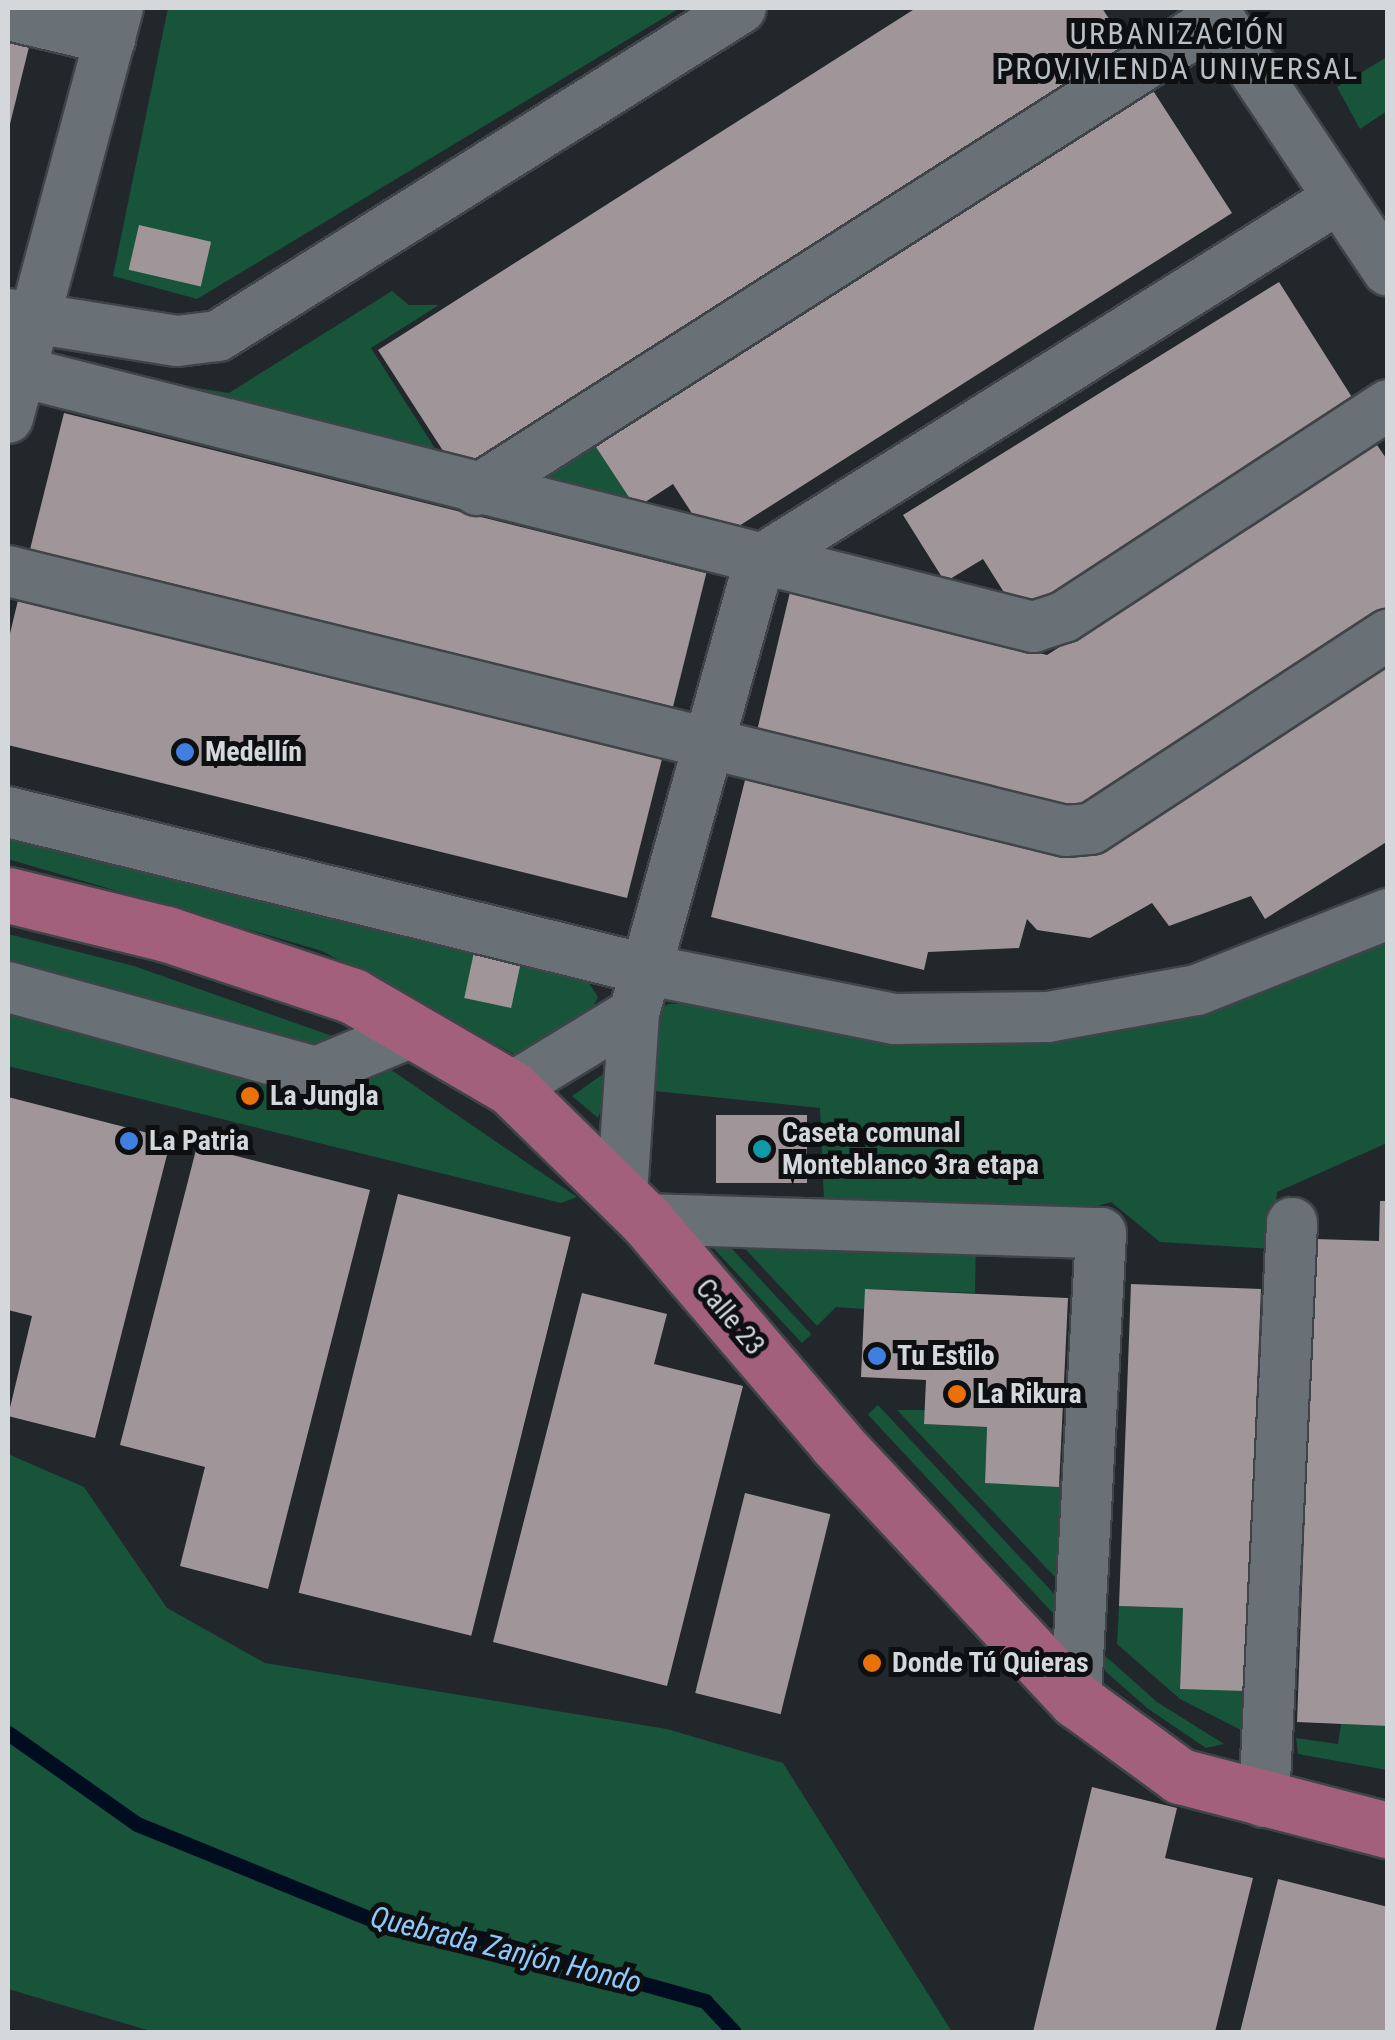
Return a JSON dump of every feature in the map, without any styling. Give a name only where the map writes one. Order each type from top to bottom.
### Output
[{"type":"main road","name":"Calle 23","points":[[8,895],[353,996],[511,1088],[633,1207],[836,1443],[1076,1700],[1180,1776],[1264,1802],[1388,1830]]},
{"type":"street","points":[[22,318],[178,341],[218,336],[742,8]]},
{"type":"street","points":[[477,490],[1215,13],[1388,271]]},
{"type":"street","points":[[8,15],[114,23],[22,318],[14,395],[477,490],[1009,624],[1048,625],[1388,406]]},
{"type":"street","points":[[1076,1700],[1101,1232],[633,1207],[642,991],[759,561],[1338,198]]},
{"type":"street","points":[[8,571],[710,739],[1066,831],[1090,829],[1388,635]]},
{"type":"street","points":[[8,812],[642,991],[894,1019],[1048,1017],[1198,990],[1388,914]]},
{"type":"street","points":[[8,987],[316,1072],[348,1066],[414,1031]]},
{"type":"street","points":[[511,1088],[642,991]]},
{"type":"street","points":[[1264,1802],[1292,1223]]},
{"type":"green space","points":[[168,8],[680,8],[197,299],[113,276]]},
{"type":"green space","points":[[1387,57],[1387,111],[1360,129],[1337,87]]},
{"type":"green space","points":[[392,291],[409,305],[439,305],[371,348],[445,464],[82,370],[229,393]]},
{"type":"green space","points":[[594,444],[636,508],[506,482]]},
{"type":"green space","points":[[8,832],[583,974],[598,997],[584,1026],[531,1057],[516,1055],[322,951],[8,859]]},
{"type":"green space","points":[[8,934],[134,966],[352,1043],[577,1197],[561,1203],[8,1066]]},
{"type":"green space","points":[[1387,940],[1387,1143],[1277,1192],[1273,1249],[1160,1242],[1111,1202],[1088,1209],[824,1200],[820,1108],[654,1091],[651,1016],[668,1004],[1225,1005]]},
{"type":"green space","points":[[606,1072],[608,1091],[598,1118],[572,1096]]},
{"type":"green space","points":[[718,1234],[811,1334],[802,1343],[708,1243]]},
{"type":"green space","points":[[976,1236],[975,1293],[866,1289],[864,1309],[836,1307],[817,1326],[737,1240]]},
{"type":"green space","points":[[878,1405],[1066,1607],[1056,1616],[868,1415]]},
{"type":"green space","points":[[897,1410],[925,1410],[924,1424],[987,1427],[985,1483],[1077,1484],[1071,1594]]},
{"type":"green space","points":[[8,1454],[84,1487],[167,1608],[265,1663],[667,1729],[783,1763],[952,2032],[154,2032],[8,1989]]},
{"type":"green space","points":[[1119,1606],[1183,1608],[1180,1688],[1245,1691],[1247,1733],[1180,1699],[1117,1644]]},
{"type":"green space","points":[[1102,1653],[1157,1702],[1224,1744],[1206,1748],[1147,1708],[1105,1671]]},
{"type":"green space","points":[[1341,1724],[1387,1726],[1387,1770],[1298,1754],[1296,1738],[1338,1744]]},
{"type":"building","points":[[916,8],[1102,8],[1128,48],[458,474],[378,350]]},
{"type":"building","points":[[8,42],[29,47],[9,128],[8,128]]},
{"type":"building","points":[[1152,89],[1232,213],[720,538],[704,532],[673,484],[636,508],[594,444]]},
{"type":"building","points":[[139,225],[211,242],[201,286],[129,270]]},
{"type":"building","points":[[1279,282],[1362,413],[1040,613],[1012,605],[983,559],[945,582],[903,515]]},
{"type":"building","points":[[64,413],[706,573],[671,716],[28,556]]},
{"type":"building","points":[[1377,445],[1388,461],[1388,612],[1073,810],[756,735],[790,592],[1047,655]]},
{"type":"building","points":[[19,596],[663,755],[627,898],[8,745],[8,642]]},
{"type":"building","points":[[1388,658],[1388,841],[1265,919],[1251,896],[1169,926],[1152,903],[1090,938],[1037,930],[1027,919],[1019,948],[928,952],[924,970],[711,917],[747,772],[1084,855]]},
{"type":"building","points":[[474,952],[521,962],[511,1008],[464,998]]},
{"type":"building","points":[[8,1097],[171,1139],[95,1438],[8,1416],[32,1316],[8,1310]]},
{"type":"building","name":"Caseta comunal Monteblanco 3ra etapa","points":[[716,1115],[807,1115],[807,1183],[716,1183]]},
{"type":"building","points":[[197,1146],[370,1190],[268,1589],[180,1566],[205,1467],[120,1445]]},
{"type":"building","points":[[398,1194],[571,1237],[471,1636],[299,1593]]},
{"type":"building","points":[[1380,1201],[1388,1201],[1388,1726],[1297,1722],[1315,1239],[1379,1241]]},
{"type":"building","points":[[1131,1284],[1261,1289],[1245,1691],[1180,1689],[1183,1608],[1119,1606]]},
{"type":"building","points":[[865,1289],[1068,1298],[1059,1487],[985,1483],[987,1427],[924,1424],[926,1380],[861,1377]]},
{"type":"building","points":[[582,1293],[667,1314],[654,1364],[743,1386],[667,1686],[493,1642]]},
{"type":"building","points":[[745,1493],[830,1514],[781,1714],[695,1693]]},
{"type":"building","points":[[1092,1787],[1177,1808],[1165,1858],[1253,1878],[1215,2032],[1033,2032]]},
{"type":"building","points":[[1278,1879],[1388,1907],[1388,2032],[1240,2032]]},
{"type":"waterway","name":"Quebrada Zanjón Hondo","points":[[8,1733],[137,1824],[381,1923],[480,1938],[705,2001],[734,2032]]},
{"type":"place","name":"Medellín","points":[[185,752]]},
{"type":"place","name":"La Jungla","points":[[250,1096]]},
{"type":"place","name":"La Patria","points":[[129,1141]]},
{"type":"place","name":"Caseta comunal Monteblanco 3ra etapa","points":[[762,1149]]},
{"type":"place","name":"Tu Estilo","points":[[877,1356]]},
{"type":"place","name":"La Rikura","points":[[957,1394]]},
{"type":"place","name":"Donde Tú Quieras","points":[[872,1663]]},
{"type":"district","name":"URBANIZACIÓN PROVIVIENDA UNIVERSAL","points":[[1178,51]]}]
